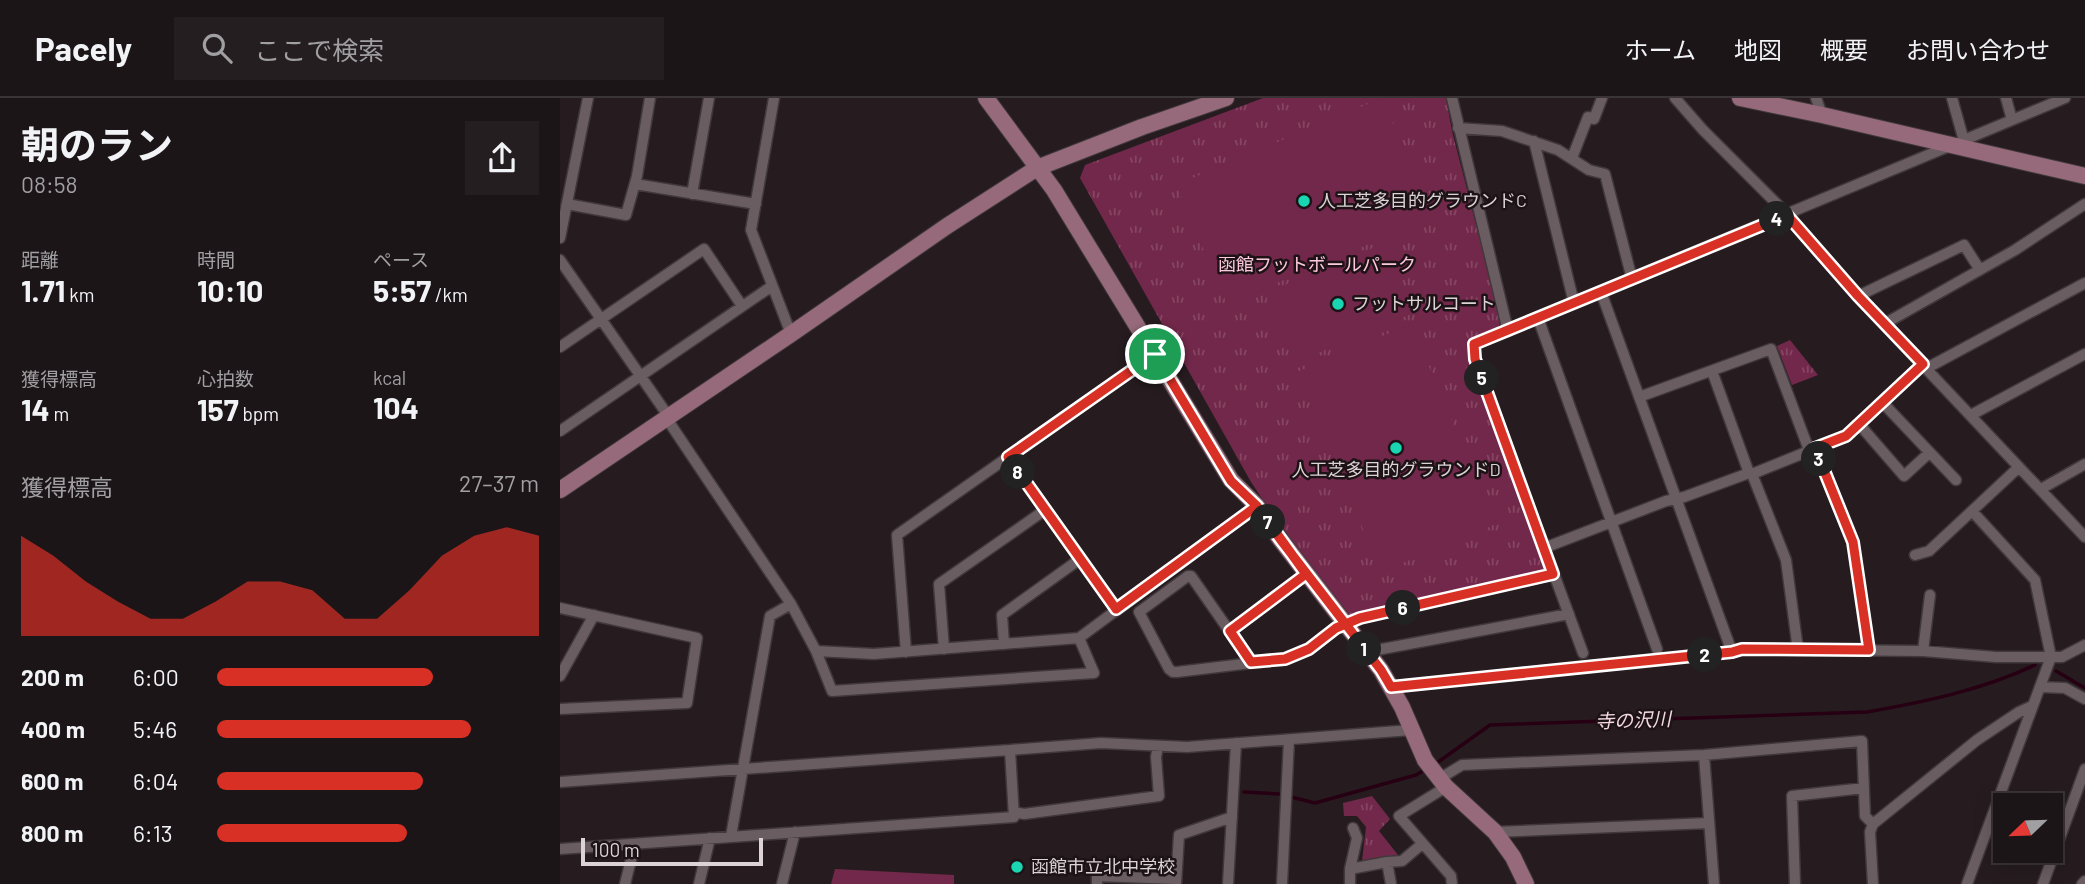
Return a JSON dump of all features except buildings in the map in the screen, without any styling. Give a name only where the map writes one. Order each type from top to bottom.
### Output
[{"type":"street","points":[[560,239],[588,98]]},
{"type":"street","points":[[567,204],[626,215],[635,184],[650,98]]},
{"type":"street","points":[[692,194],[709,98]]},
{"type":"street","points":[[774,98],[751,230],[791,334]]},
{"type":"street","points":[[986,98],[1054,190],[1231,481],[1257,506],[1391,687],[1436,775],[1495,832],[1513,858],[1526,884]]},
{"type":"street","points":[[560,491],[947,226],[1037,168],[1226,98]]},
{"type":"street","points":[[1452,98],[1508,331]]},
{"type":"street","points":[[1572,158],[1588,117],[1594,119],[1602,98]]},
{"type":"street","points":[[1675,98],[2085,537]]},
{"type":"street","points":[[1740,98],[1958,143],[2085,176]]},
{"type":"street","points":[[1816,98],[1822,115]]},
{"type":"street","points":[[1952,98],[1958,143]]},
{"type":"street","points":[[2006,98],[2012,120]]},
{"type":"street","points":[[1583,653],[1475,359],[1474,344],[2065,98]]},
{"type":"street","points":[[1458,128],[1502,131],[1534,141],[1558,149],[1589,170],[1605,174],[1632,279]]},
{"type":"street","points":[[1534,141],[1574,303]]},
{"type":"street","points":[[635,184],[756,204]]},
{"type":"street","points":[[1884,324],[1980,270],[2085,204]]},
{"type":"street","points":[[1858,296],[1964,245],[1980,270]]},
{"type":"street","points":[[560,348],[704,249],[742,306]]},
{"type":"street","points":[[560,260],[791,604],[816,651],[832,691],[1094,673],[1079,638]]},
{"type":"street","points":[[1544,548],[1846,436],[1925,366],[2085,283]]},
{"type":"street","points":[[560,431],[772,286]]},
{"type":"street","points":[[1601,292],[1732,652]]},
{"type":"street","points":[[1538,318],[1657,649]]},
{"type":"street","points":[[1639,397],[1771,349],[1853,542],[1869,650]]},
{"type":"street","points":[[906,652],[897,535],[1155,354]]},
{"type":"street","points":[[1971,415],[2085,354]]},
{"type":"street","points":[[1712,371],[1786,560],[1798,650]]},
{"type":"street","points":[[1882,402],[1956,480]]},
{"type":"street","points":[[1859,424],[1904,476],[1929,453]]},
{"type":"street","points":[[1008,457],[1116,609]]},
{"type":"street","points":[[2041,489],[2084,465]]},
{"type":"street","points":[[1915,555],[1929,551],[2019,467]]},
{"type":"street","points":[[816,651],[874,654],[1079,638],[1257,506]]},
{"type":"street","points":[[944,649],[939,584],[1045,510]]},
{"type":"street","points":[[1967,884],[2052,657],[2035,580],[1972,511]]},
{"type":"street","points":[[1004,644],[1002,615],[1080,559]]},
{"type":"street","points":[[1230,631],[1306,574]]},
{"type":"street","points":[[1251,662],[1191,576],[1139,612],[1173,672],[1285,659],[1309,649],[1336,628],[1360,618],[1553,574]]},
{"type":"street","points":[[1923,651],[1930,595]]},
{"type":"street","points":[[731,836],[771,616],[791,604]]},
{"type":"street","points":[[560,608],[697,638],[687,703],[560,709]]},
{"type":"street","points":[[1366,652],[1569,614]]},
{"type":"street","points":[[560,676],[594,615]]},
{"type":"street","points":[[1391,687],[1742,649],[1923,651],[1996,657],[2062,657],[2085,645]]},
{"type":"street","points":[[2040,687],[2065,688],[2085,699]]},
{"type":"street","points":[[1873,884],[1870,832],[1872,824],[1977,740],[2032,706]]},
{"type":"street","points":[[560,782],[1101,743],[1187,747],[1411,730]]},
{"type":"street","points":[[1282,884],[1289,740]]},
{"type":"street","points":[[1452,884],[1451,876],[1399,816],[1436,775],[1462,765],[1704,755],[1862,741],[1865,816],[1872,824]]},
{"type":"street","points":[[1228,884],[1236,743]]},
{"type":"street","points":[[1014,812],[1024,814],[1158,796],[1158,746]]},
{"type":"street","points":[[560,849],[1014,817],[1010,750]]},
{"type":"street","points":[[1704,755],[1714,884]]},
{"type":"street","points":[[2043,884],[2085,769]]},
{"type":"street","points":[[1795,884],[1792,796],[1864,788]]},
{"type":"street","points":[[1097,884],[1097,876],[1176,882],[1179,835],[1232,817]]},
{"type":"street","points":[[1495,832],[1709,823]]},
{"type":"street","points":[[1350,884],[1350,869],[1357,838],[1353,828]]},
{"type":"street","points":[[782,884],[795,832]]},
{"type":"street","points":[[699,884],[710,838]]},
{"type":"street","points":[[625,884],[635,844]]},
{"type":"street","points":[[1350,869],[1402,861],[1422,844]]},
{"type":"street","points":[[1387,862],[1391,884]]},
{"type":"green space","name":"函館フットボールパーク","points":[[1263,98],[1446,98],[1501,322],[1498,327],[1467,340],[1470,360],[1546,572],[1350,618],[1284,532],[1251,482],[1080,178],[1085,165]]},
{"type":"green space","name":"人工芝多目的グラウンドC","points":[[1382,98],[1433,217],[1227,304],[1176,185]]},
{"type":"green space","name":"フットサルコート","points":[[1382,244],[1411,314],[1294,363],[1265,293]]},
{"type":"green space","name":"人工芝多目的グラウンドD","points":[[1411,324],[1496,524],[1381,572],[1297,372]]},
{"type":"green space","points":[[1790,340],[1818,375],[1792,385],[1777,346]]},
{"type":"green space","points":[[1372,796],[1390,819],[1379,831],[1398,855],[1362,861],[1366,827],[1357,816],[1344,816],[1343,803]]},
{"type":"green space","points":[[835,869],[954,875],[954,884],[831,884]]},
{"type":"waterway","name":"寺の沢川","points":[[1434,765],[1490,725],[1867,712],[1952,694],[2035,665]]},
{"type":"waterway","name":"寺の沢川","points":[[2056,671],[2085,688]]},
{"type":"waterway","name":"寺の沢川","points":[[1244,792],[1279,794],[1315,803],[1416,775],[1428,768]]},
{"type":"place","name":"人工芝多目的グラウンドC","points":[[1304,201]]},
{"type":"place","name":"フットサルコート","points":[[1338,304]]},
{"type":"place","name":"人工芝多目的グラウンドD","points":[[1396,448]]},
{"type":"place","name":"函館市立北中学校","points":[[1017,867]]},
{"type":"route","points":[[1155,354],[1008,457],[1116,609],[1257,506],[1280,539],[1306,574],[1230,631],[1251,662],[1285,659],[1309,649],[1336,628],[1346,625],[1360,618],[1553,574],[1475,359],[1474,344],[1787,215],[1858,296],[1923,364],[1846,436],[1815,448],[1853,542],[1869,650],[1742,649],[1630,664],[1391,687],[1381,670],[1366,652],[1346,625],[1306,574],[1257,506],[1231,481],[1155,354]]}]
